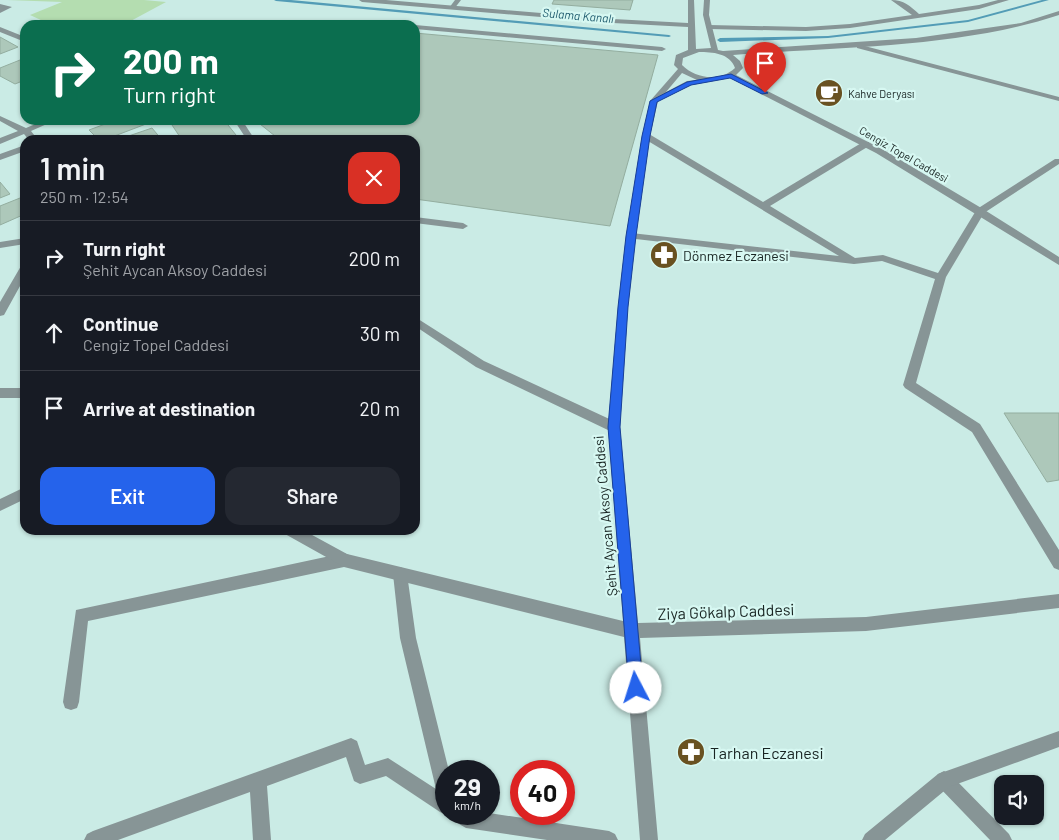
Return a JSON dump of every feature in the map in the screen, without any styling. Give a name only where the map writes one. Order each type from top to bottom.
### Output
[{"type":"street","points":[[362,0],[613,21],[690,25]]},
{"type":"street","points":[[452,8],[458,0]]},
{"type":"street","points":[[691,0],[692,51],[719,52],[860,46],[980,32],[1022,25],[1059,14]]},
{"type":"street","points":[[654,101],[690,83],[731,76],[739,68],[736,60],[719,52],[706,15],[707,0]]},
{"type":"street","points":[[894,0],[905,5],[918,16]]},
{"type":"street","points":[[709,27],[806,29],[850,26],[979,8],[1006,0]]},
{"type":"street","points":[[0,6],[9,7],[0,11]]},
{"type":"street","points":[[420,27],[662,49]]},
{"type":"street","points":[[0,30],[20,38]]},
{"type":"street","points":[[860,46],[1059,99]]},
{"type":"street","name":"Şehit Aycan Aksoy Caddesi","points":[[649,840],[614,427],[623,307],[631,236],[646,136],[654,101],[681,70],[678,65],[679,57],[692,51]]},
{"type":"street","points":[[681,70],[696,77],[716,79]]},
{"type":"street","name":"Cengiz Topel Caddesi","points":[[731,76],[866,144],[980,211],[1059,262]]},
{"type":"street","points":[[0,118],[29,135]]},
{"type":"street","points":[[0,142],[41,125]]},
{"type":"street","points":[[646,136],[854,261]]},
{"type":"street","points":[[763,206],[866,144]]},
{"type":"street","points":[[0,157],[20,150]]},
{"type":"street","points":[[1059,161],[980,211],[941,277],[909,386],[976,428],[1059,563]]},
{"type":"street","points":[[420,221],[463,226]]},
{"type":"street","points":[[631,236],[854,261],[883,258],[941,277]]},
{"type":"street","points":[[0,245],[20,242]]},
{"type":"street","points":[[0,312],[20,277]]},
{"type":"street","points":[[9,296],[20,291]]},
{"type":"street","points":[[420,324],[480,364],[614,427]]},
{"type":"street","points":[[0,393],[20,393]]},
{"type":"street","points":[[0,505],[20,495]]},
{"type":"street","name":"Ziya Gökalp Caddesi","points":[[299,535],[344,560],[631,631],[866,624],[1059,602]]},
{"type":"street","points":[[71,702],[81,615],[344,560]]},
{"type":"street","points":[[400,574],[408,638],[438,760]]},
{"type":"street","points":[[871,840],[944,780],[1059,739]]},
{"type":"street","points":[[94,840],[350,747],[360,775],[388,767],[435,799]]},
{"type":"street","points":[[944,780],[1003,840]]},
{"type":"street","points":[[258,781],[262,840]]},
{"type":"street","points":[[500,824],[609,840]]},
{"type":"green space","points":[[7,0],[144,0],[166,2],[133,20],[41,20],[30,15],[62,2]]},
{"type":"building","points":[[554,0],[633,0],[630,10],[552,4]]},
{"type":"building","points":[[420,33],[658,55],[610,226],[420,200],[420,135],[274,135],[261,125],[420,125]]},
{"type":"building","points":[[0,37],[18,47],[0,54]]},
{"type":"building","points":[[20,60],[20,82],[15,84],[0,76],[0,68]]},
{"type":"building","points":[[102,125],[143,125],[117,135],[94,135],[89,130]]},
{"type":"building","points":[[172,125],[228,125],[236,135],[179,135]]},
{"type":"building","points":[[152,128],[158,135],[132,135]]},
{"type":"building","points":[[0,182],[10,194],[0,198]]},
{"type":"building","points":[[20,198],[20,216],[0,225],[0,206]]},
{"type":"building","points":[[1004,413],[1059,413],[1059,480],[1047,482]]},
{"type":"waterway","name":"Sulama Kanalı","points":[[276,0],[669,36]]},
{"type":"waterway","points":[[720,40],[828,37],[968,21],[1047,0]]},
{"type":"place","name":"Kahve Deryası","points":[[829,93]]},
{"type":"place","name":"Dönmez Eczanesi","points":[[664,255]]},
{"type":"place","name":"Tarhan Eczanesi","points":[[691,752]]},
{"type":"route","points":[[636,688],[614,427],[623,307],[631,236],[646,136],[654,101],[690,83],[731,76],[765,93]]}]
